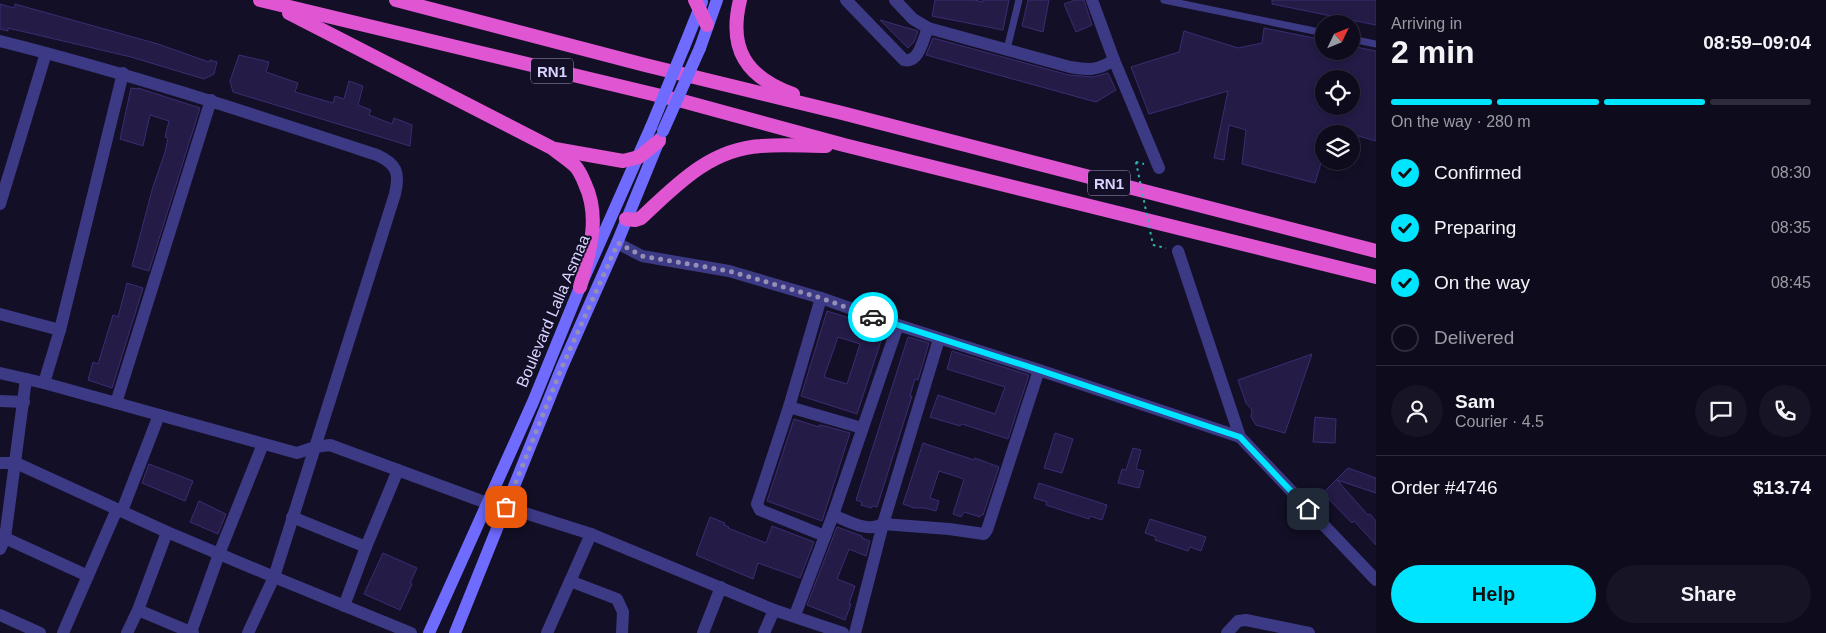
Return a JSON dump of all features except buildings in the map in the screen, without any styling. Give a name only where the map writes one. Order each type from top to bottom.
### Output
[{"type":"highway","name":"RN1","points":[[396,0],[1376,250]]},
{"type":"highway","points":[[740,0],[736,16],[737,36],[740,52],[744,60],[766,82],[779,89],[842,113]]},
{"type":"highway","name":"RN1","points":[[264,1],[686,102],[844,145],[1376,277]]},
{"type":"highway","points":[[264,1],[552,148],[576,168],[588,189],[594,227],[580,287]]},
{"type":"highway","points":[[699,3],[707,25]]},
{"type":"highway","points":[[552,148],[618,161],[629,160],[638,157],[657,133]]},
{"type":"highway","points":[[626,219],[635,220],[641,218],[696,169],[713,158],[730,151],[761,146],[844,145]]},
{"type":"main road","name":"Boulevard Lalla Asmaa","points":[[657,133],[700,48],[717,0]]},
{"type":"main road","name":"Boulevard Lalla Asmaa","points":[[455,633],[562,367],[618,243],[657,133],[699,3]]},
{"type":"main road","name":"Boulevard Lalla Asmaa","points":[[429,633],[533,402],[580,287],[638,157]]},
{"type":"main road","points":[[612,214],[626,219]]},
{"type":"street","points":[[846,0],[904,60],[914,60],[928,28]]},
{"type":"street","points":[[895,0],[913,19],[928,28],[1070,68],[1086,70],[1101,68],[1114,60]]},
{"type":"street","points":[[1092,0],[1114,60],[1159,168]]},
{"type":"street","points":[[0,42],[123,73],[211,100],[377,155],[392,164],[396,171],[398,184],[395,194],[274,577],[248,633]]},
{"type":"street","points":[[0,204],[46,53]]},
{"type":"street","points":[[44,383],[60,330],[123,73]]},
{"type":"street","points":[[116,403],[211,100]]},
{"type":"street","points":[[618,243],[642,256],[729,271],[821,298],[939,339],[1240,437]]},
{"type":"street","points":[[1178,251],[1240,437],[1376,580]]},
{"type":"street","points":[[821,298],[757,508],[825,536]]},
{"type":"street","points":[[0,314],[60,330]]},
{"type":"street","points":[[795,615],[833,515],[898,325]]},
{"type":"street","points":[[855,633],[883,524],[939,339]]},
{"type":"street","points":[[833,515],[870,528],[883,524],[949,529],[984,534],[1007,471],[1039,370]]},
{"type":"street","points":[[0,373],[44,383],[298,453],[315,447],[330,446],[487,503],[506,507],[591,534],[774,610],[795,615],[844,633]]},
{"type":"street","points":[[26,379],[16,463],[2,541],[88,576]]},
{"type":"street","points":[[0,401],[24,402]]},
{"type":"street","points":[[789,407],[862,428]]},
{"type":"street","points":[[63,633],[119,510],[159,415]]},
{"type":"street","points":[[138,610],[192,633],[219,554],[263,444]]},
{"type":"street","points":[[0,463],[16,463],[167,532],[411,633]]},
{"type":"street","points":[[344,606],[398,470]]},
{"type":"street","points":[[292,517],[366,547]]},
{"type":"street","points":[[127,633],[138,610],[167,532]]},
{"type":"street","points":[[548,633],[591,534]]},
{"type":"street","points":[[570,581],[617,600],[623,612],[622,633]]},
{"type":"street","points":[[703,633],[721,587]]},
{"type":"street","points":[[764,633],[774,610]]},
{"type":"street","points":[[0,615],[19,629],[40,633]]},
{"type":"street","points":[[1227,633],[1238,620],[1246,620],[1309,633]]},
{"type":"lane","points":[[1007,49],[1019,0]]},
{"type":"lane","points":[[1164,0],[1315,31]]},
{"type":"lane","points":[[1360,40],[1376,44]]},
{"type":"path","points":[[1136,162],[1153,245],[1178,251]]},
{"type":"way so far","points":[[506,507],[562,367],[618,243],[642,256],[729,271],[821,298],[873,317]]},
{"type":"route","points":[[873,317],[1240,437],[1308,509]]}]
